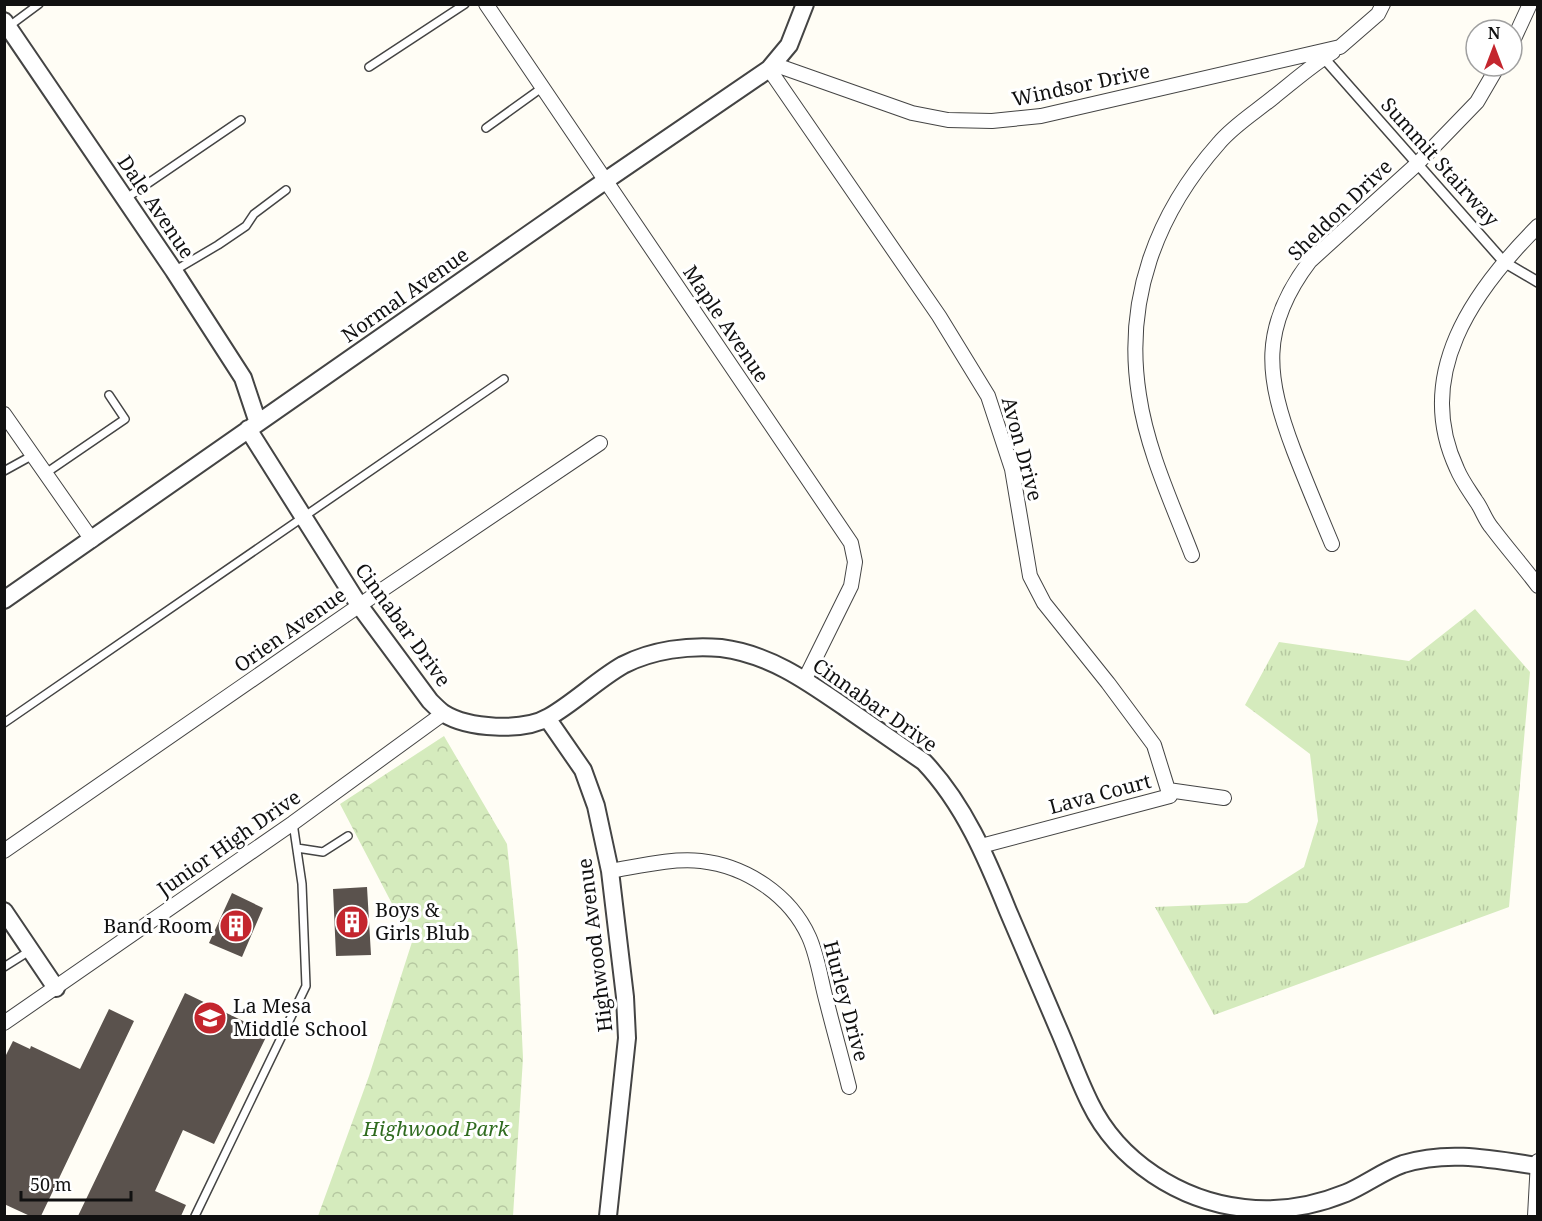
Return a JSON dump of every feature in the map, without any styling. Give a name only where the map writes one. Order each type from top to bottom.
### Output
[{"type":"street","name":"Normal Avenue","points":[[4,600],[771,66],[789,45],[805,4]]},
{"type":"street","name":"Windsor Drive","points":[[771,66],[912,113],[948,120],[992,122],[1041,116],[1340,47],[1378,14],[1383,4]]},
{"type":"street","points":[[1524,18],[1530,4]]},
{"type":"street","name":"Maple Avenue","points":[[491,6],[605,181],[851,543],[855,562],[851,586],[805,680]]},
{"type":"street","name":"Dale Avenue","points":[[6,24],[174,271],[243,378],[253,426]]},
{"type":"street","points":[[1192,555],[1149,441],[1138,394],[1136,338],[1139,300],[1144,276],[1171,208],[1184,187],[1220,141],[1323,57],[1340,47]]},
{"type":"street","name":"Summit Stairway","points":[[1323,57],[1504,262],[1538,282]]},
{"type":"street","name":"Avon Drive","points":[[771,66],[939,316],[988,396],[1012,469],[1030,576],[1044,603],[1154,745],[1168,790]]},
{"type":"street","name":"Sheldon Drive","points":[[1332,544],[1276,401],[1272,365],[1276,328],[1289,293],[1310,261],[1417,164],[1477,102],[1491,78]]},
{"type":"street","points":[[1538,226],[1504,262],[1471,309],[1450,349],[1443,381],[1442,417],[1450,454],[1462,479],[1490,526],[1538,586]]},
{"type":"street","points":[[7,423],[33,454],[92,540]]},
{"type":"street","name":"Cinnabar Drive","points":[[253,426],[303,518],[359,605],[430,701],[444,713],[463,722],[494,727],[512,726],[547,718],[623,666],[660,652],[719,648],[739,651],[776,664],[805,680],[924,762],[939,777],[981,846],[1099,1120],[1123,1149],[1152,1174],[1168,1184],[1186,1193],[1224,1205],[1263,1209],[1283,1208],[1326,1200],[1347,1192],[1397,1166],[1433,1157],[1468,1156],[1537,1164]]},
{"type":"street","name":"Orien Avenue","points":[[4,850],[359,605],[600,443]]},
{"type":"street","name":"Junior High Drive","points":[[4,1023],[293,823],[444,713]]},
{"type":"street","name":"Highwood Avenue","points":[[547,718],[583,770],[596,806],[610,871],[625,997],[627,1038],[608,1216]]},
{"type":"street","name":"Lava Court","points":[[981,846],[1170,796],[1168,790],[1224,798]]},
{"type":"street","name":"Hurley Drive","points":[[610,871],[679,861],[716,863],[745,873],[783,900],[809,938],[849,1088]]},
{"type":"street","points":[[4,911],[56,988]]},
{"type":"street","points":[[1534,1216],[1537,1164]]},
{"type":"lane","points":[[6,24],[39,4]]},
{"type":"lane","points":[[369,67],[465,4]]},
{"type":"lane","points":[[486,128],[543,87]]},
{"type":"lane","points":[[125,199],[241,120]]},
{"type":"lane","points":[[174,271],[246,226],[254,214],[286,190]]},
{"type":"lane","points":[[4,723],[504,379]]},
{"type":"lane","points":[[46,473],[125,419],[109,395]]},
{"type":"lane","points":[[4,471],[33,454]]},
{"type":"lane","points":[[195,1216],[306,986],[303,884],[293,823]]},
{"type":"lane","points":[[297,848],[323,852],[348,836]]},
{"type":"lane","points":[[4,967],[31,950]]},
{"type":"green space","points":[[1475,609],[1530,672],[1509,907],[1214,1015],[1155,907],[1247,903],[1304,867],[1318,821],[1310,754],[1245,705],[1279,642],[1409,661]]},
{"type":"green space","name":"Highwood Park","points":[[444,736],[507,844],[518,952],[523,1058],[513,1216],[318,1216],[369,1076],[412,942],[340,804]]},
{"type":"building","name":"Boys & Girls Blub","points":[[367,887],[371,955],[336,956],[333,889]]},
{"type":"building","name":"Band Room","points":[[232,893],[263,908],[242,957],[209,943]]},
{"type":"building","points":[[185,993],[268,1033],[214,1144],[183,1130],[155,1191],[186,1205],[181,1216],[78,1216]]},
{"type":"building","points":[[109,1009],[134,1021],[41,1216],[30,1216],[4,1204],[4,1059],[13,1041],[30,1049],[31,1046],[80,1069]]},
{"type":"place","name":"Boys & Girls Blub","points":[[352,922]]},
{"type":"place","name":"Band Room","points":[[236,926]]},
{"type":"place","name":"La Mesa Middle School","points":[[210,1018]]}]
